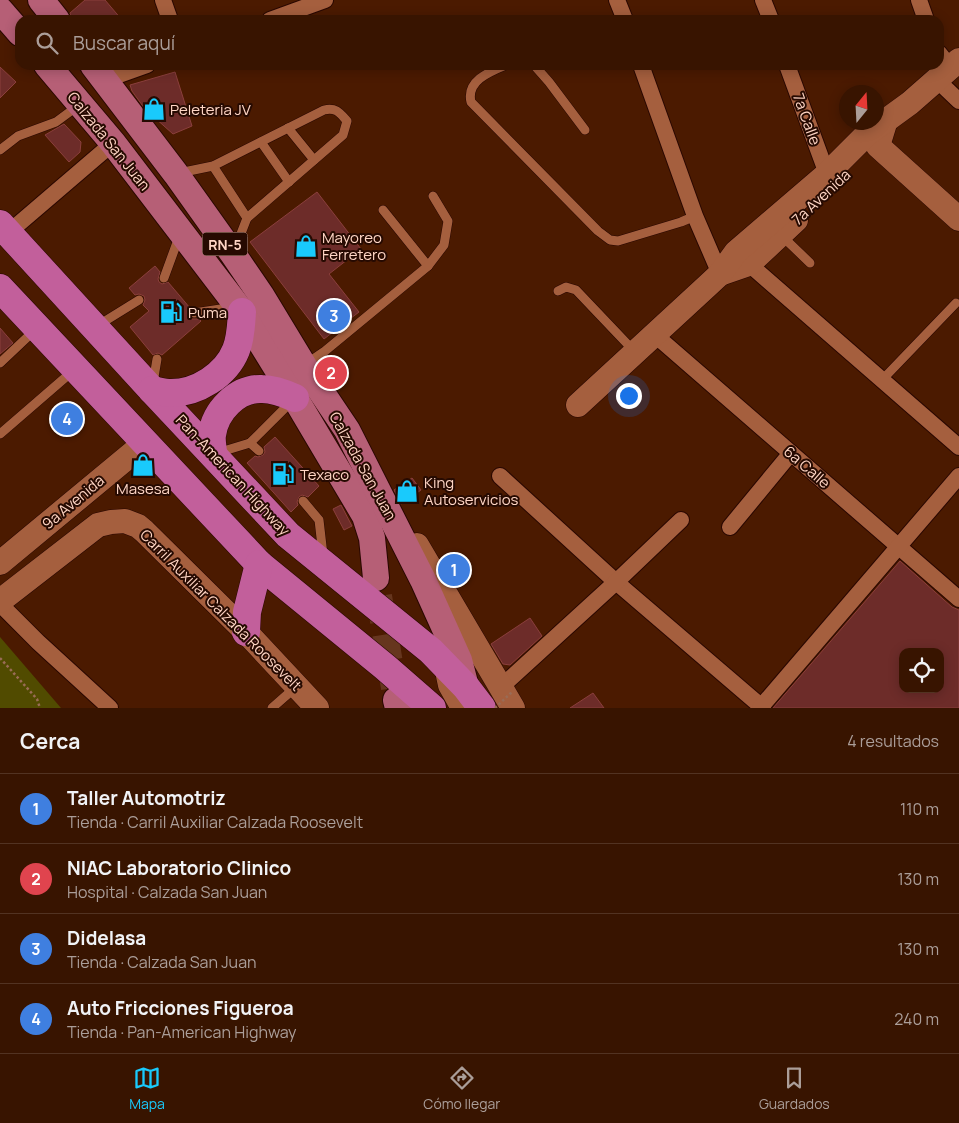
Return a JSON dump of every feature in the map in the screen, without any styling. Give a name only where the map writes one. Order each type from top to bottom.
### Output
[{"type":"highway","name":"Pan-American Highway","points":[[4,229],[288,535],[430,651],[446,666],[470,701]]},
{"type":"highway","points":[[0,288],[259,564],[385,666],[432,708]]},
{"type":"highway","points":[[152,390],[172,393],[191,390],[217,375],[235,352],[241,332],[240,309]]},
{"type":"highway","points":[[213,454],[211,436],[216,418],[227,404],[242,393],[260,389],[278,391],[295,398]]},
{"type":"highway","points":[[246,632],[247,612],[259,564]]},
{"type":"main road","points":[[40,0],[52,15]]},
{"type":"main road","points":[[0,10],[15,27]]},
{"type":"main road","name":"Calzada San Juan","points":[[52,70],[113,143],[240,309],[365,516],[372,538],[376,578]]},
{"type":"main road","name":"7a Avenida","points":[[720,274],[750,264],[836,182],[878,146],[910,104],[942,70]]},
{"type":"main road","name":"Calzada San Juan","points":[[99,73],[176,174],[233,254],[347,430],[424,580],[459,660],[470,701]]},
{"type":"main road","name":"7a Avenida","points":[[578,405],[720,274],[736,252],[827,174],[866,135],[910,104]]},
{"type":"main road","points":[[886,120],[878,146],[959,219]]},
{"type":"main road","points":[[347,430],[420,548],[506,698]]},
{"type":"main road","name":"9a Avenida","points":[[0,563],[146,442]]},
{"type":"main road","name":"Carril Auxiliar Calzada Roosevelt","points":[[0,603],[98,525],[119,520],[132,523],[144,531],[246,632],[318,708]]},
{"type":"street","points":[[163,0],[168,15]]},
{"type":"street","points":[[617,0],[622,15]]},
{"type":"street","points":[[763,0],[769,15]]},
{"type":"street","points":[[919,0],[924,15]]},
{"type":"street","points":[[283,15],[320,1]]},
{"type":"street","points":[[947,65],[959,100]]},
{"type":"street","points":[[99,73],[117,70]]},
{"type":"street","points":[[643,70],[695,216],[720,274]]},
{"type":"street","name":"7a Calle","points":[[789,70],[827,174]]},
{"type":"street","points":[[4,229],[113,143]]},
{"type":"street","points":[[750,264],[959,447]]},
{"type":"street","name":"6a Calle","points":[[655,335],[959,598]]},
{"type":"street","points":[[730,527],[791,453]]},
{"type":"street","points":[[500,476],[616,582],[761,707],[959,476]]},
{"type":"street","points":[[506,698],[616,582],[681,520]]},
{"type":"street","points":[[0,603],[38,642],[110,708]]},
{"type":"lane","points":[[496,70],[474,83],[469,94],[470,102],[598,231],[610,240],[618,241],[695,216]]},
{"type":"lane","points":[[538,70],[585,130]]},
{"type":"lane","points":[[0,150],[18,136],[56,122],[81,104]]},
{"type":"lane","points":[[176,174],[213,166],[324,110],[337,110],[347,121],[344,135],[247,218],[233,254]]},
{"type":"lane","points":[[288,128],[314,160]]},
{"type":"lane","points":[[261,142],[289,182]]},
{"type":"lane","points":[[213,166],[247,218]]},
{"type":"lane","points":[[304,366],[325,351],[428,266],[444,245],[448,221],[433,196]]},
{"type":"lane","points":[[382,210],[428,266]]},
{"type":"lane","points":[[164,278],[181,232]]},
{"type":"lane","points":[[781,234],[810,263]]},
{"type":"lane","points":[[558,291],[566,287],[576,290],[636,353]]},
{"type":"lane","points":[[94,328],[139,300]]},
{"type":"lane","points":[[882,380],[956,303]]},
{"type":"lane","points":[[194,313],[240,309]]},
{"type":"lane","points":[[0,363],[38,328]]},
{"type":"lane","points":[[152,390],[157,359]]},
{"type":"lane","points":[[0,434],[76,368]]},
{"type":"lane","points":[[213,454],[250,443],[295,398]]},
{"type":"lane","points":[[250,443],[259,451]]},
{"type":"lane","points":[[303,501],[318,520],[324,565]]},
{"type":"lane","points":[[272,708],[297,686]]},
{"type":"path","points":[[0,658],[37,698],[40,708]]},
{"type":"shaded area","points":[[0,637],[61,708],[0,708]]},
{"type":"building","points":[[85,0],[105,0],[118,15],[71,15],[70,13]]},
{"type":"building","points":[[0,67],[16,82],[0,98]]},
{"type":"building","points":[[175,72],[192,126],[173,134],[145,109],[130,85]]},
{"type":"building","points":[[64,124],[81,142],[80,152],[69,162],[45,135]]},
{"type":"building","name":"Mayoreo Ferretero","points":[[317,192],[361,249],[329,274],[359,312],[324,339],[250,242]]},
{"type":"building","name":"Puma","points":[[155,266],[160,272],[159,282],[162,284],[168,282],[190,308],[189,317],[201,321],[162,355],[158,353],[153,355],[130,327],[149,311],[143,305],[144,296],[135,295],[129,288]]},
{"type":"building","points":[[0,328],[13,343],[0,354]]},
{"type":"building","points":[[65,402],[84,420],[68,436],[50,419]]},
{"type":"building","name":"Texaco","points":[[275,437],[319,486],[308,497],[302,495],[299,497],[298,505],[291,512],[247,463],[255,456],[263,455],[265,452],[264,447]]},
{"type":"building","name":"King Autoservicios","points":[[412,478],[421,490],[401,504],[394,490]]},
{"type":"building","points":[[341,505],[352,526],[344,530],[333,509]]},
{"type":"building","points":[[457,558],[466,572],[453,580],[445,566]]},
{"type":"building","points":[[900,561],[952,607],[959,610],[959,708],[773,708]]},
{"type":"building","points":[[530,618],[542,636],[510,665],[503,664],[491,644]]},
{"type":"building","points":[[593,693],[604,708],[570,708]]},
{"type":"tunnel","points":[[379,596],[394,688]]},
{"type":"place","name":"Peleteria JV","points":[[154,109]]},
{"type":"place","name":"Mayoreo Ferretero","points":[[306,246]]},
{"type":"place","name":"Puma","points":[[171,312]]},
{"type":"place","name":"Didelasa","points":[[334,316]]},
{"type":"place","name":"NIAC Laboratorio Clinico","points":[[331,373]]},
{"type":"place","name":"Auto Fricciones Figueroa","points":[[67,419]]},
{"type":"place","name":"Masesa","points":[[143,465]]},
{"type":"place","name":"Texaco","points":[[283,474]]},
{"type":"place","name":"King Autoservicios","points":[[407,491]]},
{"type":"place","name":"Taller Automotriz","points":[[454,570]]}]
